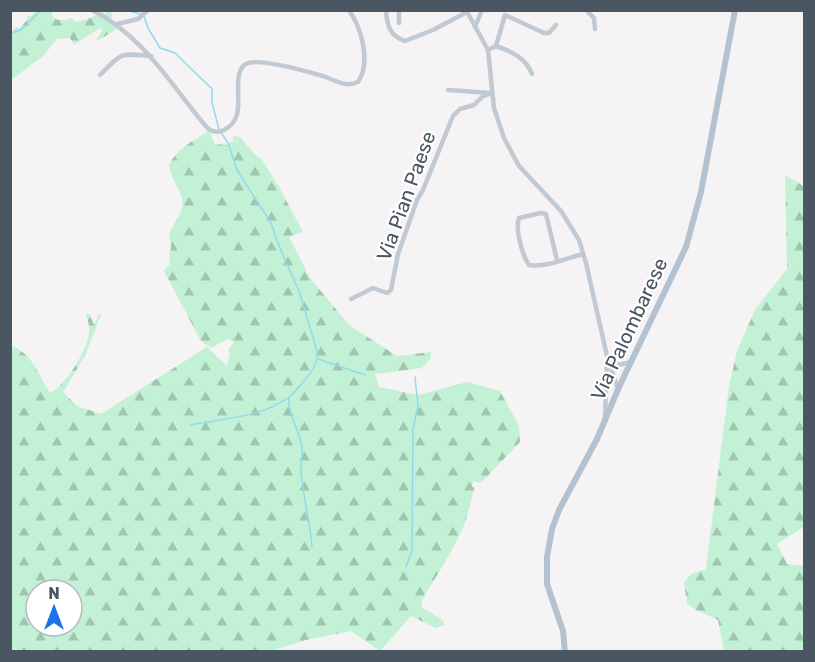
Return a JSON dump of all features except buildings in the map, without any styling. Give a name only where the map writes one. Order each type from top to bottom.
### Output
[{"type":"main road","name":"Via Palombarese","points":[[565,651],[562,629],[548,586],[546,567],[549,544],[559,510],[605,420],[679,263],[690,233],[701,192],[735,10]]},
{"type":"street","points":[[92,10],[117,24],[151,56],[206,127],[212,131],[221,131],[231,124],[237,114],[239,74],[242,67],[249,62],[260,62],[348,84],[358,82],[363,72],[364,57],[357,26],[349,10]]},
{"type":"street","points":[[117,24],[138,19],[148,10]]},
{"type":"street","points":[[386,10],[389,28],[395,36],[405,41],[433,30],[466,11],[488,50],[498,125],[511,152],[522,170],[563,214],[576,234],[584,254],[607,356],[618,389]]},
{"type":"street","points":[[399,10],[399,23]]},
{"type":"street","points":[[475,27],[482,10]]},
{"type":"street","points":[[586,10],[594,18],[595,29]]},
{"type":"street","points":[[488,50],[496,46],[505,15],[544,33],[549,33],[556,25]]},
{"type":"street","points":[[496,46],[516,55],[527,64],[532,74]]},
{"type":"street","points":[[100,75],[124,55],[134,53],[151,56]]},
{"type":"street","points":[[448,90],[492,93]]},
{"type":"street","name":"Via Pian Paese","points":[[351,299],[374,288],[390,291],[397,258],[417,200],[451,118],[459,110],[474,105],[483,96],[492,93]]},
{"type":"street","points":[[557,260],[546,214],[540,213],[519,218],[518,224],[527,264],[534,266],[584,254]]},
{"type":"street","points":[[607,356],[617,364],[631,361]]},
{"type":"street","points":[[605,420],[607,356]]},
{"type":"street","points":[[608,368],[611,380],[618,389]]},
{"type":"green space","points":[[36,11],[53,11],[52,16],[57,19],[71,18],[77,22],[91,18],[100,11],[105,14],[109,11],[113,14],[111,18],[117,29],[97,41],[103,30],[100,28],[74,45],[70,38],[57,39],[43,56],[11,80],[11,32],[16,27],[20,28],[27,20],[27,15],[31,16]]},
{"type":"green space","points":[[208,129],[215,144],[226,145],[233,141],[233,136],[240,137],[257,157],[261,158],[303,232],[289,237],[310,278],[349,325],[397,356],[431,352],[431,358],[422,368],[375,374],[379,387],[418,395],[467,382],[500,391],[519,426],[520,442],[484,480],[479,483],[473,481],[472,487],[475,487],[463,527],[423,598],[421,607],[444,621],[444,625],[436,628],[411,616],[380,651],[351,631],[306,640],[271,651],[11,652],[11,346],[30,359],[50,393],[68,376],[80,358],[89,331],[86,314],[90,314],[94,325],[101,314],[85,356],[63,392],[77,406],[101,414],[207,347],[227,366],[230,353],[228,350],[234,342],[228,339],[211,348],[201,341],[164,271],[170,264],[169,234],[183,206],[180,192],[169,167],[173,158],[191,142],[206,133]]},
{"type":"green space","points":[[785,175],[804,186],[804,527],[777,544],[787,564],[804,566],[804,651],[724,651],[718,620],[696,610],[687,603],[684,582],[691,574],[706,569],[729,386],[737,351],[755,310],[787,269]]},
{"type":"waterway","points":[[10,33],[21,30],[41,10]]},
{"type":"waterway","points":[[126,10],[141,14]]},
{"type":"waterway","points":[[144,16],[160,48],[175,53],[212,89],[212,103],[219,129],[228,143],[237,170],[271,223],[299,291],[317,351],[316,363],[310,373],[293,393],[279,404],[255,413],[190,425]]},
{"type":"waterway","points":[[318,359],[365,375]]},
{"type":"waterway","points":[[406,567],[412,551],[413,429],[418,406],[415,377]]},
{"type":"waterway","points":[[289,398],[290,411],[302,448],[301,471],[312,547]]}]
